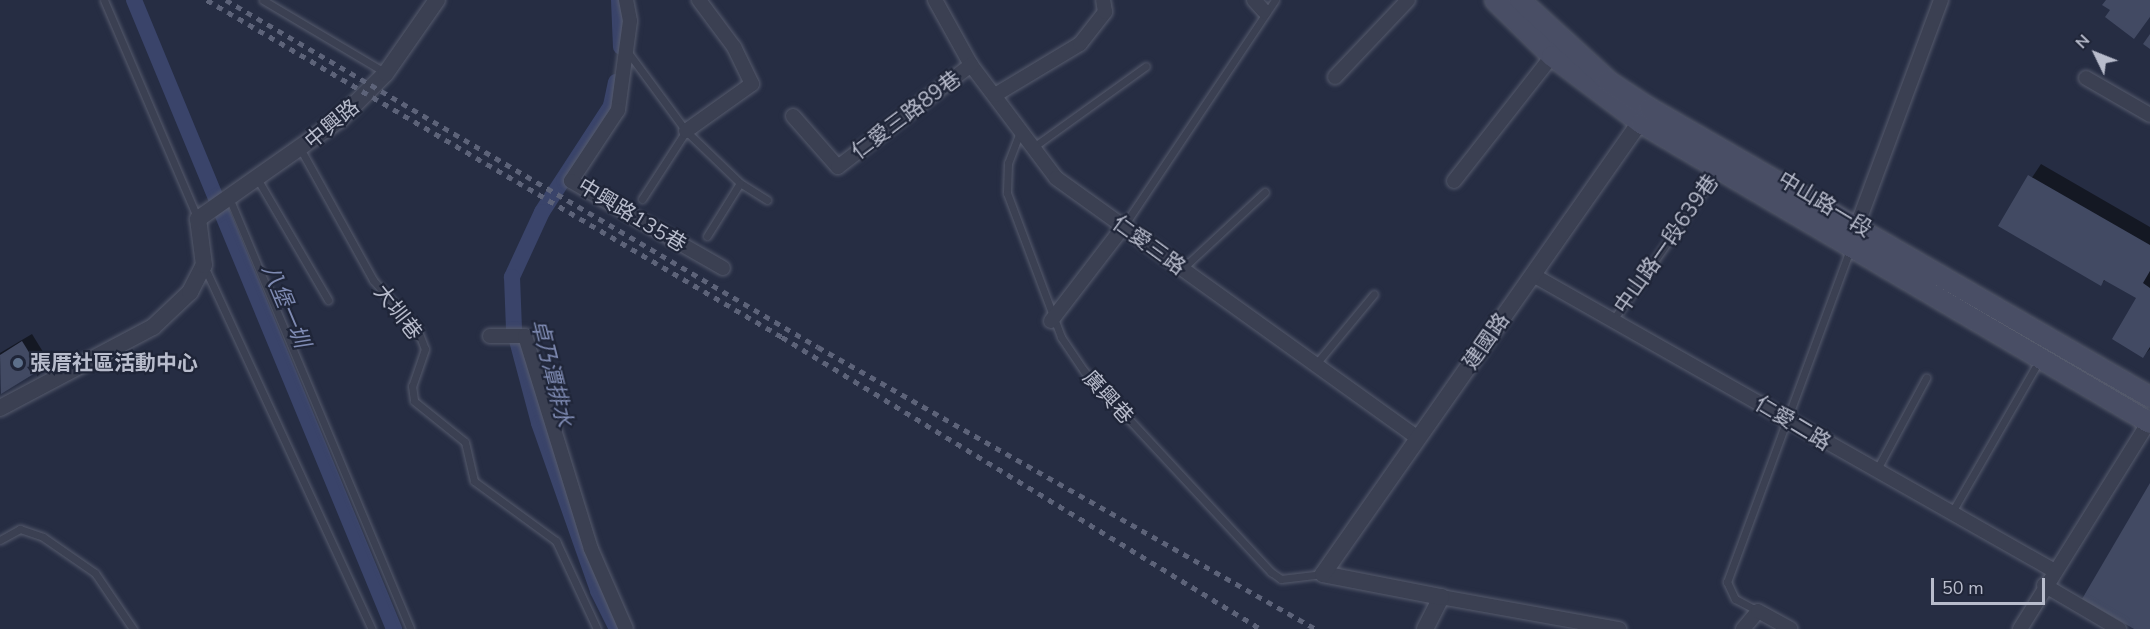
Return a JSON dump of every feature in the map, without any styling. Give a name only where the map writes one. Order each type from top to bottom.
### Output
[{"type":"main road","name":"中山路一段","points":[[1495,0],[1518,26],[1552,56],[1645,116],[1719,168],[2150,397]]},
{"type":"main road","name":"中山路一段","points":[[1531,4],[1645,116],[1853,238],[2040,358],[2150,422]]},
{"type":"street","name":"中興路","points":[[198,218],[229,200],[301,150],[386,73],[437,0]]},
{"type":"street","name":"中興路135巷","points":[[626,0],[627,51],[618,110],[571,181],[723,268]]},
{"type":"street","points":[[687,131],[752,84],[735,47],[699,0]]},
{"type":"street","name":"仁愛三路","points":[[935,0],[971,65],[1056,178],[1418,438]]},
{"type":"street","points":[[995,95],[1080,45],[1105,12],[1103,0]]},
{"type":"street","points":[[1335,78],[1408,0]]},
{"type":"street","points":[[1853,238],[1941,0]]},
{"type":"street","points":[[1518,26],[1531,4]]},
{"type":"street","points":[[1454,181],[1552,56]]},
{"type":"street","name":"仁愛三路89巷","points":[[793,116],[838,167],[971,65]]},
{"type":"street","points":[[2086,78],[2150,115]]},
{"type":"street","name":"建國路","points":[[1323,574],[1645,116]]},
{"type":"street","points":[[1,405],[153,327],[190,292],[204,265],[198,218]]},
{"type":"street","points":[[1051,321],[1123,227]]},
{"type":"street","name":"仁愛二路","points":[[1533,274],[1788,422],[2053,570]]},
{"type":"street","points":[[490,336],[525,336],[591,549],[626,629]]},
{"type":"street","points":[[2020,629],[2053,570],[2150,422]]},
{"type":"street","points":[[1323,574],[1619,629]]},
{"type":"street","points":[[2044,585],[2119,629]]},
{"type":"street","points":[[1425,629],[1441,597]]},
{"type":"street","points":[[1743,629],[1758,611],[1790,629]]},
{"type":"lane","points":[[104,0],[198,218]]},
{"type":"lane","points":[[263,0],[386,73]]},
{"type":"lane","points":[[1123,227],[1197,112],[1259,5],[1275,0]]},
{"type":"lane","points":[[627,51],[687,131],[740,183],[766,200]]},
{"type":"lane","points":[[1032,148],[1146,66]]},
{"type":"lane","points":[[642,199],[687,131]]},
{"type":"lane","name":"廣興巷","points":[[1020,132],[1008,163],[1007,193],[1051,321],[1084,371],[1271,572],[1281,579],[1323,574]]},
{"type":"lane","name":"大圳巷","points":[[301,150],[373,280],[418,331],[425,349],[412,386],[414,400],[465,442],[474,482],[556,541],[597,629]]},
{"type":"lane","name":"中山路一段639巷","points":[[1613,320],[1719,168]]},
{"type":"lane","points":[[258,180],[328,300]]},
{"type":"lane","points":[[707,236],[740,183]]},
{"type":"lane","points":[[1182,269],[1265,192]]},
{"type":"lane","points":[[229,200],[410,629]]},
{"type":"lane","points":[[1758,611],[1735,599],[1726,582],[1788,422],[1853,238]]},
{"type":"lane","points":[[204,265],[372,629]]},
{"type":"lane","points":[[1315,365],[1374,294]]},
{"type":"lane","points":[[1951,513],[2040,358]]},
{"type":"lane","points":[[1876,471],[1926,378]]},
{"type":"lane","points":[[0,540],[20,529],[43,537],[95,573],[133,629]]},
{"type":"building","points":[[2106,0],[2150,0],[2150,17],[2134,39],[2105,17],[2110,10],[2102,5]]},
{"type":"building","points":[[2150,34],[2150,49],[2143,44]]},
{"type":"building","points":[[2028,175],[2150,245],[2150,271],[2143,283],[2150,288],[2150,347],[2143,358],[2112,339],[2136,298],[2104,280],[2101,286],[1998,226]]},
{"type":"building","name":"張厝社區活動中心","points":[[22,341],[40,370],[1,394],[0,355]]},
{"type":"building","points":[[2150,483],[2150,629],[2134,629],[2082,599]]},
{"type":"waterway","name":"八堡一圳","points":[[134,0],[394,629]]},
{"type":"waterway","name":"卓乃潭排水","points":[[619,0],[621,47]]},
{"type":"waterway","name":"卓乃潭排水","points":[[616,82],[611,106],[542,212],[512,277],[514,329],[539,423],[598,591],[617,629]]},
{"type":"railway","points":[[207,0],[782,337],[1261,629]]},
{"type":"railway","points":[[226,0],[818,347],[1316,629]]},
{"type":"place","name":"張厝社區活動中心","points":[[18,363]]}]
